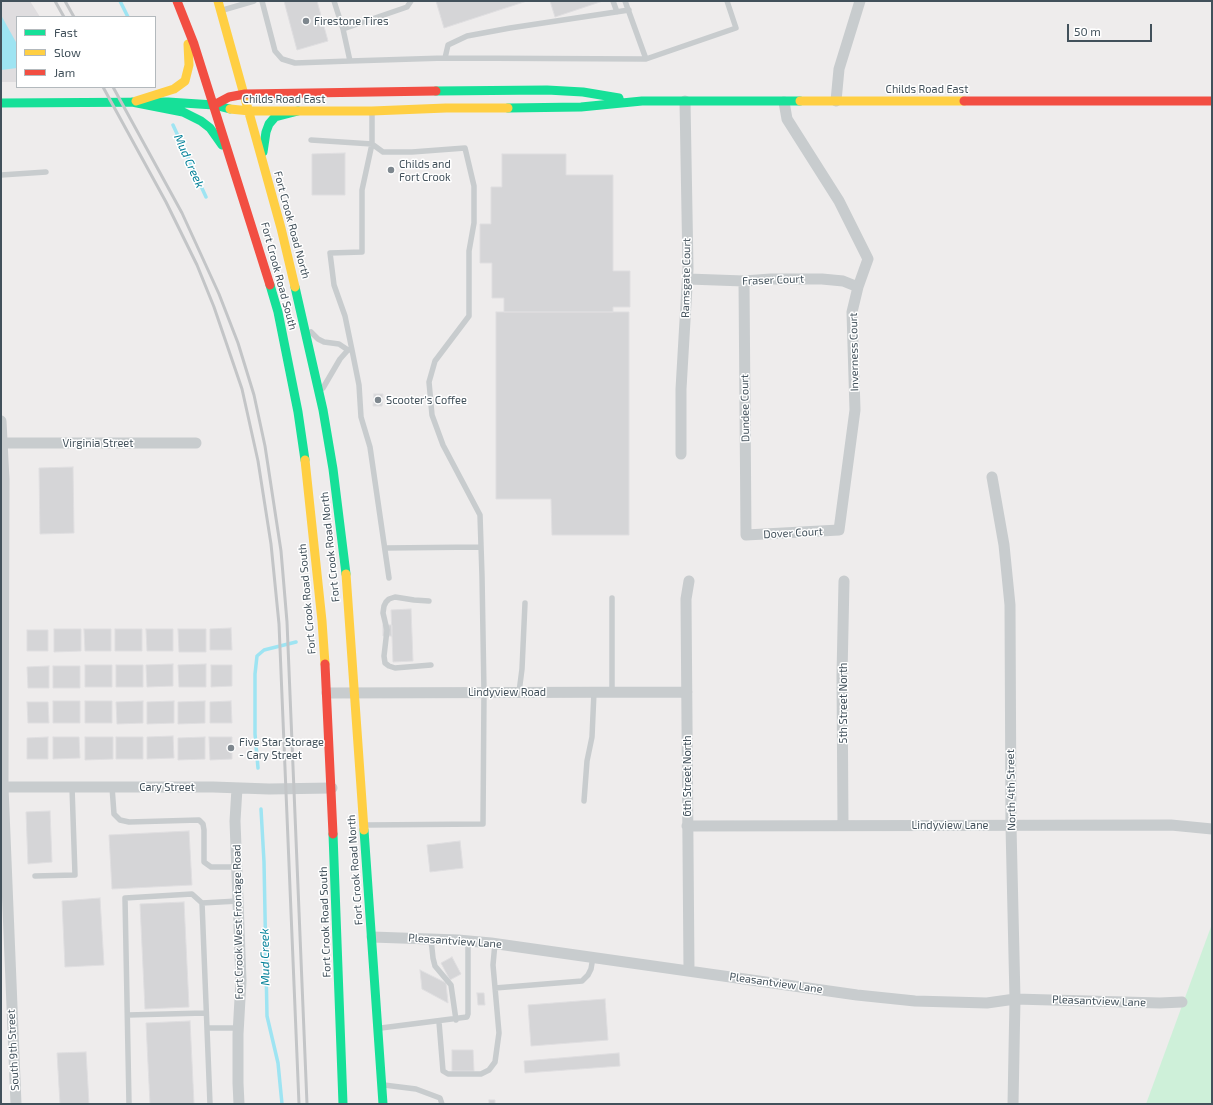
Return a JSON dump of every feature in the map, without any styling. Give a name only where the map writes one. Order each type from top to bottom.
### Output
[{"type":"main road","points":[[1,103],[132,102],[214,104],[177,1]]},
{"type":"main road","name":"Fort Crook Road North","points":[[218,1],[250,111],[281,228],[320,393],[333,469],[347,578],[383,1104]]},
{"type":"main road","points":[[132,102],[174,90],[185,81],[189,65],[189,52],[184,20]]},
{"type":"main road","name":"Childs Road East","points":[[214,104],[229,97],[245,94],[547,90],[583,92],[642,101]]},
{"type":"main road","name":"Childs Road East","points":[[214,104],[233,110],[250,111],[372,111],[446,108],[581,107],[642,101],[1212,101]]},
{"type":"main road","points":[[132,102],[183,112],[201,121],[210,128],[233,164]]},
{"type":"main road","name":"Fort Crook Road South","points":[[214,104],[278,312],[298,412],[316,550],[327,693],[332,788],[343,1104]]},
{"type":"main road","points":[[262,156],[266,132],[275,117],[298,111]]},
{"type":"street","points":[[836,101],[839,69],[860,1]]},
{"type":"street","name":"Ramsgate Court","points":[[681,454],[681,389],[688,279],[685,101]]},
{"type":"street","name":"Inverness Court","points":[[784,102],[787,119],[839,201],[868,259],[858,287],[852,312],[855,410],[839,530]]},
{"type":"street","name":"Fraser Court","points":[[688,279],[744,281],[771,279],[822,279],[843,281],[858,287]]},
{"type":"street","name":"Dundee Court","points":[[744,281],[746,535]]},
{"type":"street","name":"South 9th Street","points":[[1,421],[4,480],[3,787],[16,1104]]},
{"type":"street","name":"Virginia Street","points":[[2,443],[196,443]]},
{"type":"street","name":"North 4th Street","points":[[992,477],[1004,545],[1010,605],[1015,999],[1013,1104]]},
{"type":"street","name":"Dover Court","points":[[746,535],[839,530]]},
{"type":"street","name":"6th Street North","points":[[688,581],[686,599],[689,971]]},
{"type":"street","name":"5th Street North","points":[[843,825],[842,675],[844,581]]},
{"type":"street","name":"Lindyview Road","points":[[327,693],[687,692]]},
{"type":"street","name":"Cary Street","points":[[3,787],[332,788]]},
{"type":"street","name":"Fort Crook West Frontage Road","points":[[237,788],[235,821],[241,981],[238,1028],[239,1104]]},
{"type":"street","name":"Lindyview Lane","points":[[687,826],[1171,825],[1212,829]]},
{"type":"street","name":"Pleasantview Lane","points":[[372,937],[468,940],[495,943],[857,995],[915,1001],[987,1003],[1015,999],[1160,1003],[1182,1002]]},
{"type":"lane","points":[[221,11],[254,1]]},
{"type":"lane","points":[[262,1],[275,51],[282,59],[295,63],[445,58],[646,59],[736,28],[727,1]]},
{"type":"lane","points":[[334,1],[343,29],[350,61]]},
{"type":"lane","points":[[343,29],[407,6],[411,1]]},
{"type":"lane","points":[[613,1],[617,12]]},
{"type":"lane","points":[[625,1],[646,59]]},
{"type":"lane","points":[[445,58],[448,45],[467,36],[629,10]]},
{"type":"lane","points":[[372,111],[372,144],[362,190],[362,252],[330,253],[334,285],[345,316],[350,350],[359,385],[361,417],[370,447],[389,578]]},
{"type":"lane","points":[[311,140],[372,144],[383,152],[412,152],[465,148],[474,186],[474,223],[468,251],[468,316],[435,361],[429,382],[432,415],[443,445],[480,515],[484,692],[484,824],[364,825]]},
{"type":"lane","points":[[1,175],[46,172]]},
{"type":"lane","points":[[305,326],[318,339],[324,342],[339,344],[350,350]]},
{"type":"lane","points":[[320,393],[340,359],[350,350]]},
{"type":"lane","points":[[385,548],[481,547]]},
{"type":"lane","points":[[429,600],[414,600],[396,597],[389,599],[386,602],[383,613],[387,630],[384,656],[385,663],[396,668],[430,665]]},
{"type":"lane","points":[[612,598],[612,692]]},
{"type":"lane","points":[[519,692],[522,669],[525,603]]},
{"type":"lane","points":[[584,801],[587,761],[592,737],[594,692]]},
{"type":"lane","points":[[35,876],[75,875],[72,787]]},
{"type":"lane","points":[[112,787],[114,814],[120,820],[129,822],[199,820],[203,824],[204,830],[204,862],[211,867],[237,867]]},
{"type":"lane","points":[[129,1104],[125,898],[192,894],[202,903],[238,901]]},
{"type":"lane","points":[[202,903],[205,1013],[210,1104]]},
{"type":"lane","points":[[431,939],[435,966],[451,985],[453,991],[456,1020]]},
{"type":"lane","points":[[378,1029],[456,1020],[466,1017],[468,1014],[468,940]]},
{"type":"lane","points":[[439,1022],[444,1071],[448,1074],[481,1074],[490,1070],[495,1062],[499,1033],[493,965],[495,943]]},
{"type":"lane","points":[[495,988],[582,981],[591,969],[593,958]]},
{"type":"lane","points":[[128,1015],[205,1013]]},
{"type":"lane","points":[[207,1028],[238,1028]]},
{"type":"lane","points":[[382,1085],[416,1089],[440,1098],[442,1104]]},
{"type":"shaded area","points":[[1,1],[30,1],[39,16],[16,16],[16,82],[1,82]]},
{"type":"green space","points":[[1212,924],[1212,1104],[1146,1104]]},
{"type":"water","points":[[1,15],[16,42],[16,68],[1,70]]},
{"type":"building","name":"Firestone Tires","points":[[284,1],[317,1],[328,41],[297,50]]},
{"type":"building","points":[[436,1],[527,1],[444,28]]},
{"type":"building","points":[[550,1],[603,1],[555,17]]},
{"type":"building","points":[[345,153],[345,195],[312,195],[312,154]]},
{"type":"building","points":[[502,154],[566,154],[566,175],[613,175],[613,271],[630,271],[630,307],[613,307],[613,312],[504,312],[504,298],[492,298],[492,263],[480,263],[480,224],[491,224],[491,187],[502,187]]},
{"type":"building","points":[[496,312],[629,312],[629,535],[552,535],[551,499],[496,499]]},
{"type":"building","points":[[374,394],[383,394],[382,406],[373,406]]},
{"type":"building","points":[[73,467],[74,533],[40,534],[39,468]]},
{"type":"building","points":[[411,609],[413,661],[393,662],[391,610]]},
{"type":"building","points":[[383,625],[392,625],[392,636],[383,636]]},
{"type":"building","points":[[231,628],[232,650],[210,650],[210,629]]},
{"type":"building","points":[[54,629],[81,629],[81,651],[54,652]]},
{"type":"building","points":[[84,629],[111,629],[111,651],[85,651]]},
{"type":"building","points":[[115,629],[142,629],[142,651],[115,651]]},
{"type":"building","points":[[146,629],[173,629],[173,651],[147,651]]},
{"type":"building","points":[[178,629],[206,629],[206,652],[179,652]]},
{"type":"building","points":[[27,630],[48,630],[48,651],[27,651]]},
{"type":"building","points":[[173,664],[173,686],[147,687],[146,665]]},
{"type":"building","points":[[206,664],[206,687],[179,687],[178,665]]},
{"type":"building","points":[[85,665],[112,665],[112,687],[85,687]]},
{"type":"building","points":[[116,665],[143,665],[143,687],[116,687]]},
{"type":"building","points":[[211,665],[232,665],[232,686],[211,687]]},
{"type":"building","points":[[49,666],[49,688],[28,688],[27,667]]},
{"type":"building","points":[[53,666],[80,666],[80,688],[53,688]]},
{"type":"building","points":[[53,701],[80,701],[80,723],[53,723]]},
{"type":"building","points":[[85,701],[112,701],[112,723],[85,723]]},
{"type":"building","points":[[143,701],[143,723],[117,724],[116,702]]},
{"type":"building","points":[[174,701],[174,723],[147,724],[147,702]]},
{"type":"building","points":[[205,701],[205,723],[178,724],[178,702]]},
{"type":"building","points":[[231,701],[232,723],[210,723],[210,702]]},
{"type":"building","points":[[27,702],[48,702],[49,723],[28,723]]},
{"type":"building","points":[[173,736],[174,758],[147,759],[147,737]]},
{"type":"building","points":[[48,737],[48,759],[27,759],[27,738]]},
{"type":"building","points":[[53,737],[79,737],[80,758],[53,759]]},
{"type":"building","points":[[85,737],[113,737],[113,759],[85,760]]},
{"type":"building","points":[[116,737],[143,737],[143,759],[116,759]]},
{"type":"building","points":[[205,737],[205,759],[178,760],[178,738]]},
{"type":"building","points":[[209,737],[232,737],[232,759],[210,760]]},
{"type":"building","points":[[50,811],[52,862],[28,864],[26,812]]},
{"type":"building","points":[[189,831],[192,885],[112,889],[109,835]]},
{"type":"building","points":[[460,841],[463,868],[430,872],[427,845]]},
{"type":"building","points":[[100,898],[104,965],[65,967],[62,901]]},
{"type":"building","points":[[184,902],[189,1007],[145,1009],[140,904]]},
{"type":"building","points":[[452,957],[461,974],[450,980],[441,963]]},
{"type":"building","points":[[420,970],[446,983],[448,1003],[422,989]]},
{"type":"building","points":[[477,993],[484,993],[485,1005],[478,1005]]},
{"type":"building","points":[[605,999],[608,1040],[531,1046],[528,1005]]},
{"type":"building","points":[[190,1021],[194,1104],[150,1104],[146,1023]]},
{"type":"building","points":[[452,1050],[473,1050],[474,1071],[452,1071]]},
{"type":"building","points":[[86,1052],[89,1104],[60,1104],[57,1053]]},
{"type":"building","points":[[619,1053],[620,1066],[525,1073],[524,1061]]},
{"type":"building","points":[[489,1100],[495,1100],[495,1104],[489,1104]]},
{"type":"waterway","name":"Mud Creek","points":[[120,1],[128,16]]},
{"type":"waterway","name":"Mud Creek","points":[[173,125],[206,197]]},
{"type":"waterway","name":"Mud Creek","points":[[258,768],[255,734],[255,674],[257,656],[264,650],[296,642]]},
{"type":"waterway","name":"Mud Creek","points":[[261,809],[264,862],[267,1016],[278,1063],[282,1104]]},
{"type":"railway","points":[[55,1],[63,16]]},
{"type":"railway","points":[[65,1],[73,16]]},
{"type":"railway","points":[[104,88],[166,202],[197,265],[214,307],[242,389],[258,461],[271,544],[279,624],[299,1104]]},
{"type":"railway","points":[[114,88],[182,213],[219,294],[238,343],[254,395],[265,446],[281,551],[287,622],[307,1104]]},
{"type":"traffic: fast","points":[[436,91],[547,90],[583,92],[619,98]]},
{"type":"traffic: fast","points":[[508,108],[581,107],[642,101],[800,101]]},
{"type":"traffic: fast","points":[[132,102],[183,112],[201,121],[210,128],[222,145]]},
{"type":"traffic: fast","points":[[1,103],[168,102],[214,105],[230,109]]},
{"type":"traffic: fast","points":[[263,152],[266,132],[269,124],[275,117],[298,111]]},
{"type":"traffic: fast","points":[[270,285],[278,312],[298,412],[305,460]]},
{"type":"traffic: fast","points":[[295,287],[323,410],[333,469],[346,574]]},
{"type":"traffic: fast","points":[[364,830],[383,1104]]},
{"type":"traffic: fast","points":[[333,834],[343,1104]]},
{"type":"traffic: slow","points":[[218,1],[281,228],[295,287]]},
{"type":"traffic: slow","points":[[136,101],[174,89],[185,81],[189,65],[188,44]]},
{"type":"traffic: slow","points":[[800,101],[964,101]]},
{"type":"traffic: slow","points":[[230,109],[250,111],[372,111],[446,108],[508,108]]},
{"type":"traffic: slow","points":[[305,460],[322,621],[325,664]]},
{"type":"traffic: slow","points":[[346,574],[364,830]]},
{"type":"traffic: jam","points":[[177,1],[194,44],[270,285]]},
{"type":"traffic: jam","points":[[214,105],[229,97],[245,94],[436,91]]},
{"type":"traffic: jam","points":[[964,101],[1212,101]]},
{"type":"traffic: jam","points":[[325,664],[333,834]]},
{"type":"place","name":"Firestone Tires","points":[[306,21]]},
{"type":"place","name":"Childs and Fort Crook","points":[[391,170]]},
{"type":"place","name":"Scooter's Coffee","points":[[378,400]]},
{"type":"place","name":"Five Star Storage - Cary Street","points":[[231,748]]}]
